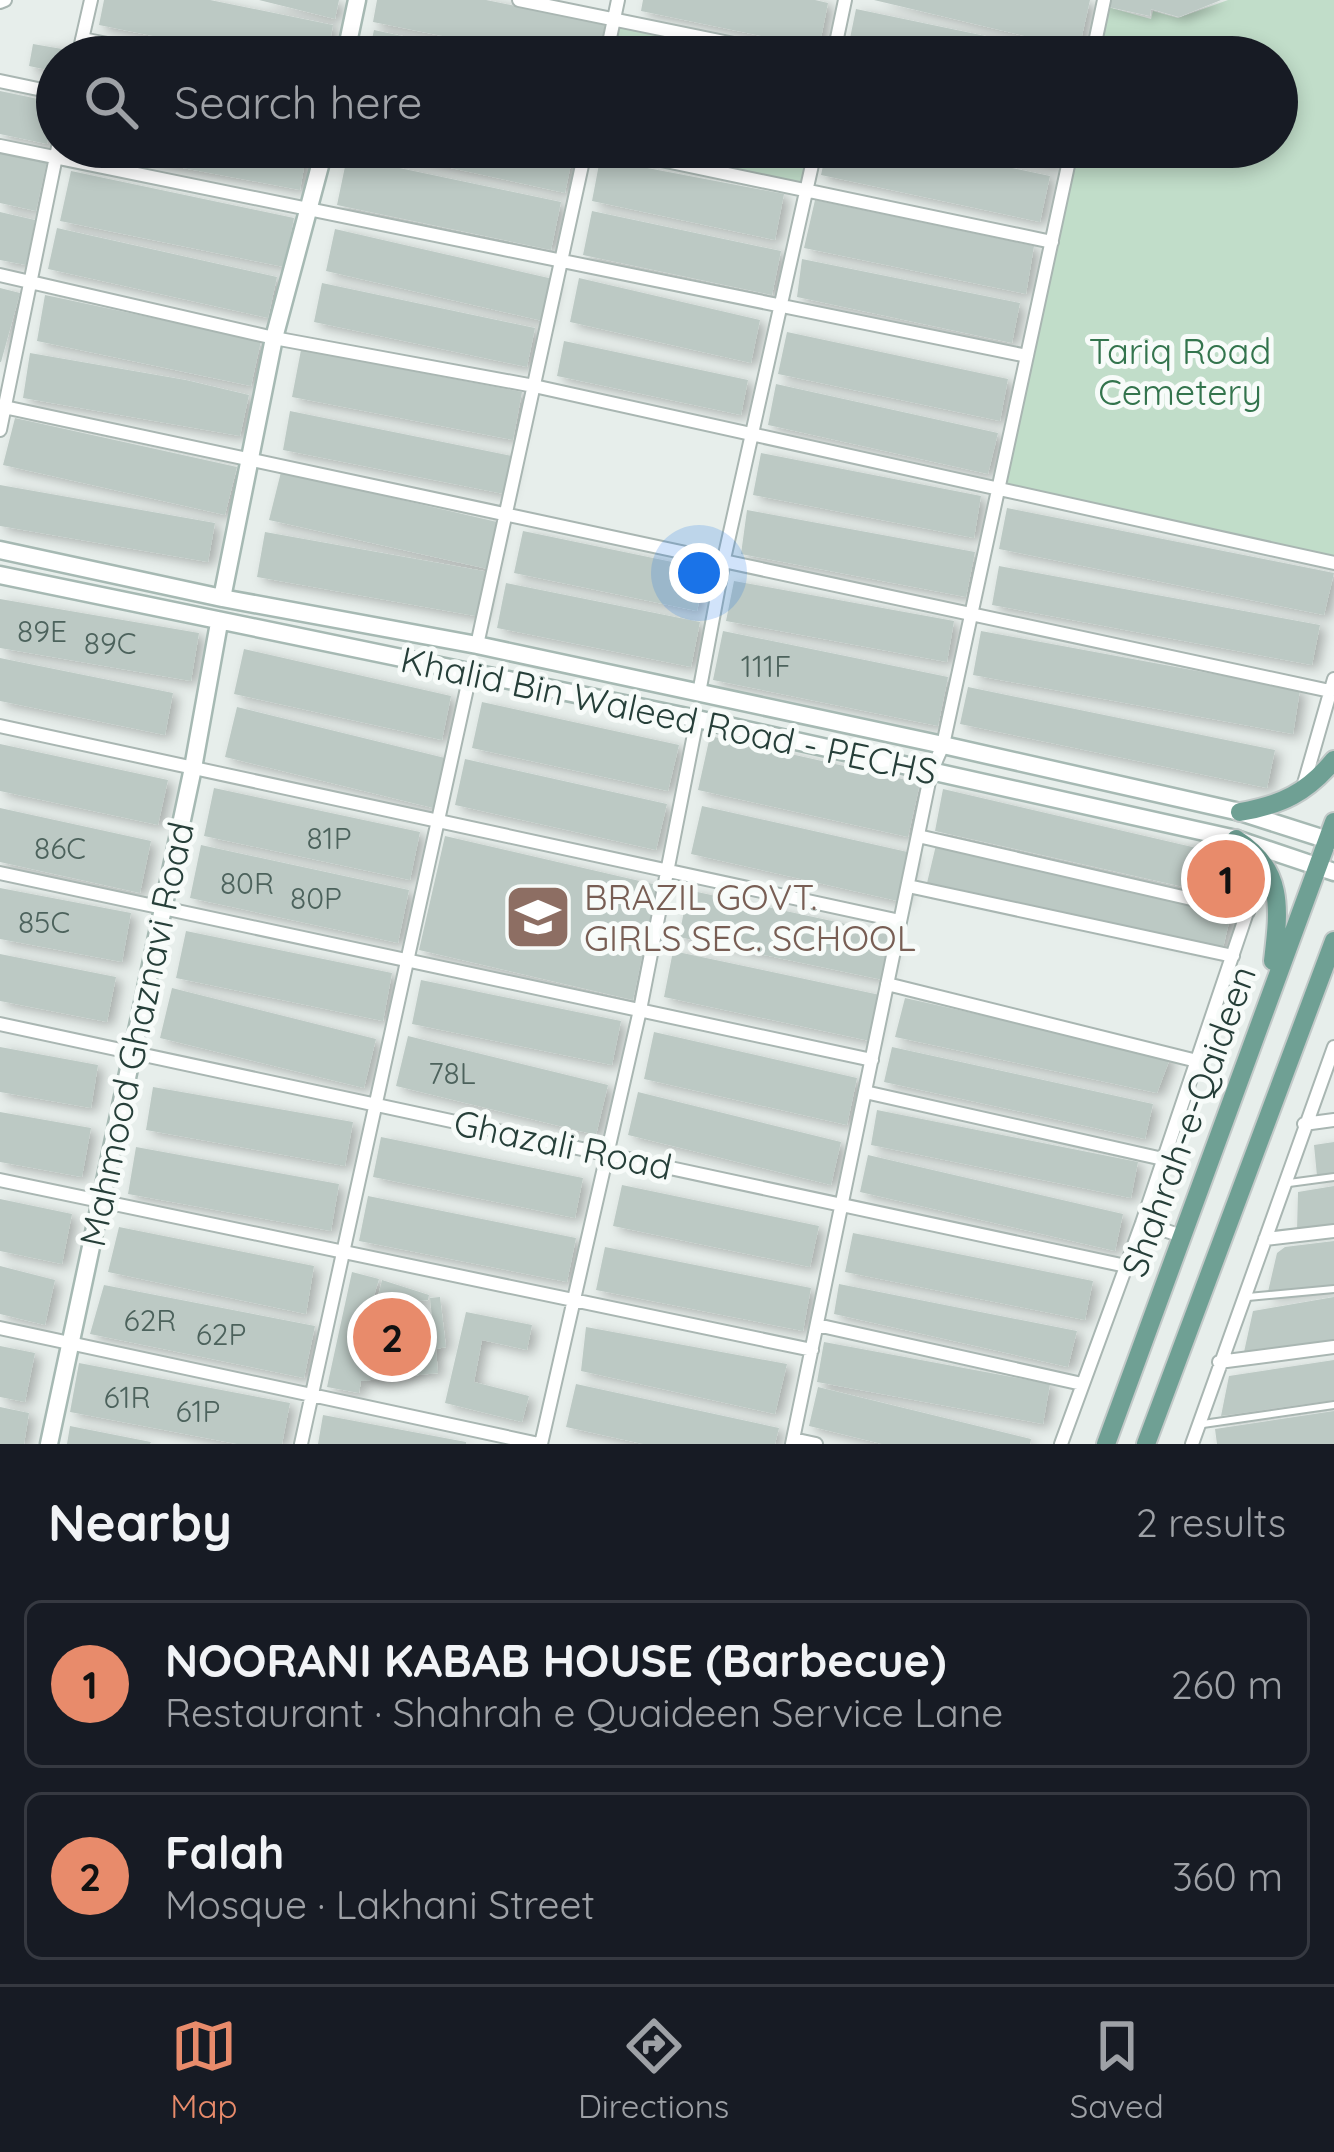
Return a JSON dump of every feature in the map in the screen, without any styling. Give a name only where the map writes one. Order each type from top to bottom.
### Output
[{"type":"main road","points":[[349,36],[357,0]]},
{"type":"main road","points":[[222,598],[274,338],[320,168]]},
{"type":"main road","name":"Khalid Bin Waleed Road - PECHS","points":[[0,550],[222,598],[477,645],[1332,834]]},
{"type":"main road","name":"Khalid Bin Waleed Road - PECHS","points":[[0,575],[697,719],[1236,839],[1325,869]]},
{"type":"main road","name":"Mahmood Ghaznavi Road","points":[[49,1444],[193,768],[219,623]]},
{"type":"main road","points":[[1240,812],[1284,803],[1300,794],[1334,760]]},
{"type":"main road","name":"Shahrah-e-Qaideen","points":[[1106,1444],[1246,1059],[1325,869],[1332,834]]},
{"type":"main road","points":[[1236,839],[1264,861],[1278,918],[1271,976],[1246,1059]]},
{"type":"main road","name":"Shahrah-e-Qaideen","points":[[1146,1444],[1334,941]]},
{"type":"street","points":[[83,36],[91,0]]},
{"type":"street","points":[[519,0],[694,36]]},
{"type":"street","points":[[611,36],[618,0]]},
{"type":"street","points":[[837,36],[844,0]]},
{"type":"street","points":[[1096,36],[1104,0]]},
{"type":"street","points":[[0,81],[36,89]]},
{"type":"street","points":[[0,146],[36,150]]},
{"type":"street","points":[[0,430],[54,168]]},
{"type":"street","points":[[127,168],[310,210],[1027,356]]},
{"type":"street","points":[[477,645],[581,168]]},
{"type":"street","points":[[699,168],[1052,242]]},
{"type":"street","points":[[699,693],[724,559],[812,168]]},
{"type":"street","points":[[816,1444],[793,1442],[931,772],[943,745],[1068,168]]},
{"type":"street","points":[[0,275],[274,338],[534,386],[1334,563]]},
{"type":"street","points":[[2,407],[247,463],[506,512],[1332,685],[1300,794]]},
{"type":"street","points":[[302,1444],[471,670]]},
{"type":"street","points":[[0,1328],[540,1444],[640,1010],[697,719]]},
{"type":"street","points":[[0,726],[900,922]]},
{"type":"street","points":[[918,836],[1248,912]]},
{"type":"street","points":[[1061,1444],[1142,1223],[1264,861]]},
{"type":"street","points":[[0,873],[872,1060]]},
{"type":"street","points":[[908,886],[1233,956]]},
{"type":"street","points":[[887,984],[1197,1061]]},
{"type":"street","name":"Ghazali Road","points":[[0,1024],[1126,1266]]},
{"type":"street","points":[[1192,1444],[1334,1047]]},
{"type":"street","points":[[865,1092],[1163,1159]]},
{"type":"street","points":[[1304,1124],[1334,1120]]},
{"type":"street","points":[[0,1180],[812,1350]]},
{"type":"street","points":[[1142,1223],[1182,1236]]},
{"type":"street","points":[[1264,1239],[1334,1232]]},
{"type":"street","points":[[817,1325],[1082,1384]]},
{"type":"street","points":[[1219,1362],[1334,1347]]},
{"type":"lane","points":[[1285,1184],[1334,1177]]},
{"type":"lane","points":[[1243,1298],[1334,1289]]},
{"type":"lane","points":[[1200,1425],[1334,1405]]},
{"type":"green space","name":"Tariq Road Cemetery","points":[[1228,0],[1334,0],[1334,563],[998,489],[1068,168],[1298,168],[1298,36],[1098,36],[1104,6],[1151,19],[1153,11],[1178,18]]},
{"type":"green space","points":[[614,21],[691,36],[611,36]]},
{"type":"green space","points":[[699,168],[812,168],[808,191]]},
{"type":"building","points":[[104,0],[210,0],[333,25],[331,36],[153,36],[99,25]]},
{"type":"building","points":[[259,0],[339,0],[335,19]]},
{"type":"building","points":[[377,0],[486,0],[605,24],[603,36],[442,36],[373,22]]},
{"type":"building","points":[[643,0],[828,3],[821,36],[761,36],[641,11]]},
{"type":"building","points":[[874,0],[1090,0],[1082,36],[1025,36]]},
{"type":"building","points":[[1100,0],[1221,0],[1179,17],[1151,9],[1150,16],[1099,5]]},
{"type":"building","points":[[856,9],[985,36],[850,36]]},
{"type":"building","points":[[33,44],[36,45],[36,68],[29,66]]},
{"type":"building","points":[[0,91],[36,99],[36,142],[0,134]]},
{"type":"building","points":[[0,151],[36,159],[36,168],[45,168],[36,211],[0,203]]},
{"type":"building","points":[[183,168],[304,168],[300,190]]},
{"type":"building","points":[[345,168],[399,168],[561,202],[551,250],[337,205]]},
{"type":"building","points":[[451,168],[570,168],[565,193]]},
{"type":"building","points":[[598,168],[647,168],[784,194],[775,240],[592,201]]},
{"type":"building","points":[[822,168],[1012,168],[1050,176],[1040,222],[821,175]]},
{"type":"building","points":[[71,171],[294,218],[284,267],[60,221]]},
{"type":"building","points":[[815,200],[1034,246],[1026,294],[804,248]]},
{"type":"building","points":[[592,211],[781,251],[772,295],[583,255]]},
{"type":"building","points":[[0,212],[35,220],[26,265],[0,260]]},
{"type":"building","points":[[57,228],[277,277],[268,318],[48,269]]},
{"type":"building","points":[[335,229],[553,279],[543,321],[326,271]]},
{"type":"building","points":[[802,259],[1020,303],[1012,343],[797,297]]},
{"type":"building","points":[[579,278],[760,320],[751,363],[570,322]]},
{"type":"building","points":[[322,283],[535,328],[527,367],[314,322]]},
{"type":"building","points":[[0,288],[20,293],[1,362],[0,362]]},
{"type":"building","points":[[45,295],[261,341],[251,386],[37,341]]},
{"type":"building","points":[[787,332],[1008,379],[1000,421],[778,374]]},
{"type":"building","points":[[564,341],[748,380],[741,415],[557,376]]},
{"type":"building","points":[[301,350],[522,392],[513,440],[292,397]]},
{"type":"building","points":[[30,353],[249,395],[240,436],[23,398]]},
{"type":"building","points":[[776,384],[998,433],[988,474],[768,425]]},
{"type":"building","points":[[290,411],[512,456],[504,494],[283,450]]},
{"type":"building","points":[[15,418],[237,467],[225,515],[3,465]]},
{"type":"building","points":[[761,453],[981,496],[974,538],[753,495]]},
{"type":"building","points":[[281,472],[497,522],[488,569],[269,520]]},
{"type":"building","points":[[0,485],[215,523],[208,562],[0,526]]},
{"type":"building","points":[[1007,508],[1334,573],[1324,615],[999,549]]},
{"type":"building","points":[[747,510],[975,552],[966,597],[741,554]]},
{"type":"building","points":[[523,531],[706,569],[697,611],[514,573]]},
{"type":"building","points":[[265,532],[489,572],[481,617],[257,577]]},
{"type":"building","points":[[999,566],[1320,625],[1312,665],[992,605]]},
{"type":"building","points":[[734,581],[954,621],[947,662],[726,621]]},
{"type":"building","points":[[506,583],[700,622],[691,667],[497,628]]},
{"type":"building","points":[[0,599],[199,633],[191,681],[0,648]]},
{"type":"building","points":[[723,631],[948,677],[938,726],[713,680]]},
{"type":"building","points":[[981,631],[1300,690],[1293,734],[973,675]]},
{"type":"building","points":[[244,649],[451,696],[442,740],[234,694]]},
{"type":"building","points":[[0,658],[173,693],[165,735],[0,701]]},
{"type":"building","points":[[968,687],[1275,750],[1267,788],[960,724]]},
{"type":"building","points":[[482,702],[679,745],[668,791],[472,748]]},
{"type":"building","points":[[237,707],[445,758],[433,808],[225,757]]},
{"type":"building","points":[[710,736],[920,783],[908,837],[698,790]]},
{"type":"building","points":[[0,744],[168,780],[158,825],[0,791]]},
{"type":"building","points":[[465,759],[667,804],[656,850],[455,805]]},
{"type":"building","points":[[214,788],[420,832],[410,880],[204,836]]},
{"type":"building","points":[[943,789],[1244,859],[1237,899],[935,831]]},
{"type":"building","points":[[702,806],[912,853],[902,902],[691,854]]},
{"type":"building","points":[[0,808],[151,841],[140,893],[0,862]]},
{"type":"building","name":"BRAZIL GOVT. GIRLS SEC. SCHOOL","points":[[445,836],[657,885],[633,1000],[419,950]]},
{"type":"building","points":[[201,845],[409,890],[398,943],[190,898]]},
{"type":"building","points":[[936,845],[1231,914],[1222,952],[927,883]]},
{"type":"building","points":[[0,888],[131,913],[122,962],[0,939]]},
{"type":"building","points":[[688,890],[892,934],[883,980],[679,937]]},
{"type":"building","points":[[186,931],[392,973],[383,1021],[176,978]]},
{"type":"building","points":[[673,951],[880,995],[870,1041],[664,997]]},
{"type":"building","points":[[0,954],[116,977],[107,1022],[0,1001]]},
{"type":"building","points":[[421,980],[621,1021],[612,1065],[412,1024]]},
{"type":"building","points":[[172,988],[376,1039],[364,1088],[160,1038]]},
{"type":"building","points":[[905,998],[1171,1056],[1157,1093],[895,1037]]},
{"type":"building","points":[[654,1032],[857,1078],[847,1125],[644,1079]]},
{"type":"building","points":[[408,1036],[608,1085],[596,1135],[396,1086]]},
{"type":"building","points":[[0,1047],[98,1065],[91,1108],[0,1092]]},
{"type":"building","points":[[892,1047],[1153,1104],[1145,1139],[884,1082]]},
{"type":"building","points":[[153,1087],[353,1122],[345,1166],[146,1130]]},
{"type":"building","points":[[638,1092],[841,1142],[831,1185],[628,1135]]},
{"type":"building","points":[[877,1110],[1138,1162],[1131,1198],[871,1145]]},
{"type":"building","points":[[0,1112],[91,1128],[82,1177],[0,1162]]},
{"type":"building","points":[[381,1137],[583,1178],[575,1218],[373,1177]]},
{"type":"building","points":[[1334,1142],[1334,1174],[1317,1176],[1314,1145]]},
{"type":"building","points":[[136,1147],[339,1184],[331,1231],[128,1194]]},
{"type":"building","points":[[868,1155],[1123,1214],[1115,1251],[860,1192]]},
{"type":"building","points":[[622,1185],[819,1226],[810,1267],[613,1226]]},
{"type":"building","points":[[1334,1186],[1334,1226],[1297,1231],[1298,1192]]},
{"type":"building","points":[[368,1196],[576,1238],[567,1282],[359,1241]]},
{"type":"building","points":[[0,1199],[72,1214],[62,1264],[0,1251]]},
{"type":"building","points":[[119,1227],[314,1266],[306,1314],[108,1272]]},
{"type":"building","points":[[853,1233],[1093,1281],[1085,1320],[845,1272]]},
{"type":"building","points":[[1334,1241],[1334,1287],[1267,1296],[1277,1253],[1285,1247]]},
{"type":"building","points":[[605,1247],[811,1288],[803,1331],[596,1290]]},
{"type":"building","points":[[0,1266],[55,1280],[45,1325],[0,1314]]},
{"type":"building","points":[[352,1272],[379,1279],[371,1306],[359,1305],[363,1344],[434,1338],[430,1298],[440,1297],[446,1347],[436,1349],[438,1373],[361,1381],[359,1393],[327,1387]]},
{"type":"building","points":[[382,1280],[429,1295],[428,1300],[376,1305]]},
{"type":"building","points":[[839,1284],[1077,1331],[1068,1367],[834,1314]]},
{"type":"building","points":[[104,1285],[315,1326],[304,1378],[90,1334]]},
{"type":"building","points":[[1334,1297],[1334,1340],[1244,1352],[1253,1311]]},
{"type":"building","points":[[466,1312],[532,1325],[527,1350],[482,1340],[474,1382],[529,1396],[522,1422],[445,1403]]},
{"type":"building","points":[[586,1327],[787,1364],[775,1414],[581,1371]]},
{"type":"building","points":[[824,1342],[1050,1384],[1043,1424],[817,1382]]},
{"type":"building","points":[[0,1346],[35,1353],[25,1402],[0,1397]]},
{"type":"building","points":[[1334,1360],[1334,1400],[1221,1416],[1229,1376]]},
{"type":"building","points":[[79,1363],[290,1403],[282,1444],[237,1444],[70,1412]]},
{"type":"building","points":[[576,1384],[779,1428],[775,1444],[643,1444],[566,1427]]},
{"type":"building","points":[[818,1387],[1031,1439],[1030,1444],[882,1444],[809,1426]]},
{"type":"building","points":[[0,1407],[29,1413],[24,1444],[0,1444]]},
{"type":"building","points":[[1334,1411],[1334,1444],[1217,1444],[1215,1429]]},
{"type":"building","points":[[323,1415],[466,1442],[466,1444],[318,1444]]},
{"type":"building","points":[[70,1426],[151,1442],[67,1444]]},
{"type":"place","name":"NOORANI KABAB HOUSE (Barbecue)","points":[[1226,879]]},
{"type":"place","name":"BRAZIL GOVT. GIRLS SEC. SCHOOL","points":[[538,917]]},
{"type":"place","name":"Falah","points":[[392,1337]]}]
